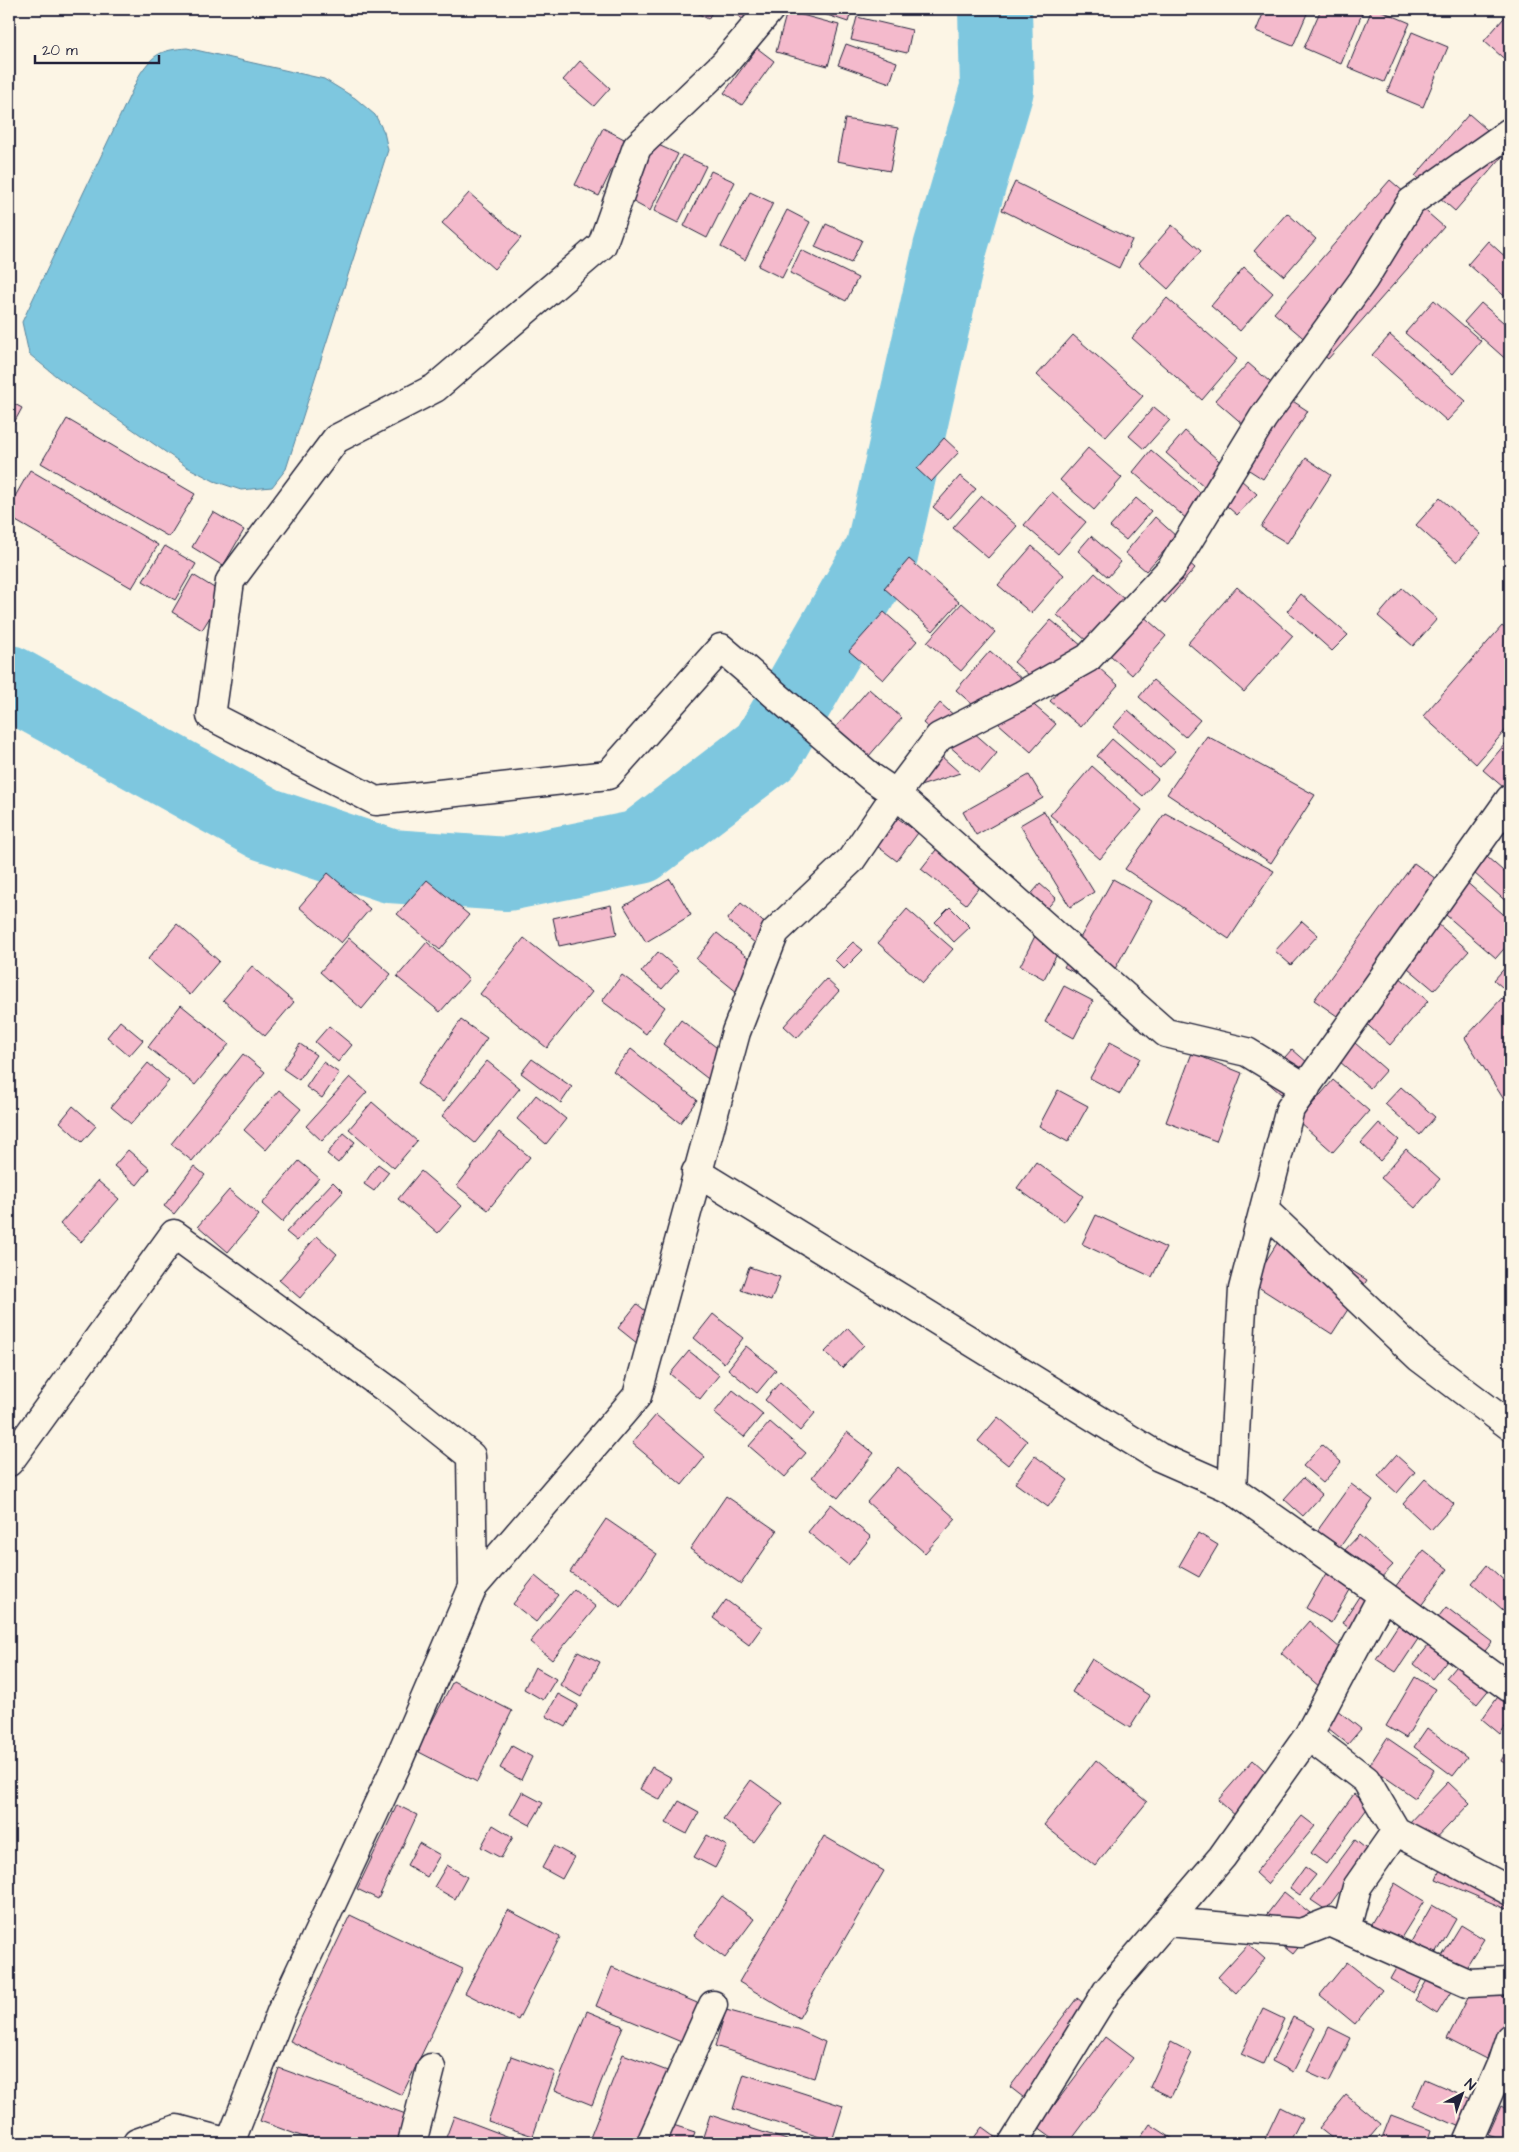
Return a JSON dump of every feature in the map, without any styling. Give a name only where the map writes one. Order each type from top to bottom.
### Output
[{"type":"street","points":[[770,9],[724,64],[637,147],[602,245],[435,388],[336,439],[230,581],[211,716],[376,801],[608,775],[721,648],[871,776],[896,794],[1166,1032],[1247,1052],[1306,1088]]},
{"type":"street","points":[[137,2143],[176,2129],[229,2143],[281,2012],[396,1766],[473,1587],[637,1396],[696,1172],[736,1032],[775,932],[850,860],[896,794],[940,737],[1022,695],[1088,658],[1171,569],[1264,418],[1364,279],[1411,202],[1510,132]]},
{"type":"street","points":[[1232,1489],[1243,1289],[1290,1109],[1510,799]]},
{"type":"street","points":[[696,1172],[1158,1457],[1232,1489],[1383,1595],[1510,1688]]},
{"type":"street","points":[[1264,1210],[1420,1358],[1510,1426]]},
{"type":"street","points":[[9,1462],[174,1234],[395,1394],[471,1456],[473,1587]]},
{"type":"street","points":[[1013,2143],[1107,1991],[1222,1857],[1308,1736],[1383,1595]]},
{"type":"street","points":[[1308,1736],[1366,1780],[1396,1831],[1510,1891]]},
{"type":"street","points":[[1346,1929],[1357,1887],[1396,1831]]},
{"type":"street","points":[[1167,1922],[1301,1933],[1329,1922],[1467,1983],[1510,1981]]},
{"type":"street","points":[[651,2143],[713,2005]]},
{"type":"street","points":[[1467,2143],[1502,2062],[1510,2038]]},
{"type":"street","points":[[412,2143],[431,2068]]},
{"type":"water","points":[[187,48],[324,79],[355,98],[375,115],[384,132],[388,150],[286,469],[272,487],[241,490],[214,481],[187,467],[56,376],[29,354],[22,322],[140,74],[150,61],[159,54]]},
{"type":"building","points":[[690,9],[714,9],[708,19]]},
{"type":"building","points":[[726,9],[756,9],[748,22]]},
{"type":"building","points":[[809,9],[852,9],[848,22]]},
{"type":"building","points":[[1265,9],[1309,9],[1293,46],[1256,31]]},
{"type":"building","points":[[1321,9],[1364,9],[1341,64],[1304,48]]},
{"type":"building","points":[[1372,9],[1377,9],[1410,23],[1384,82],[1348,67]]},
{"type":"building","points":[[787,11],[839,25],[828,66],[776,52]]},
{"type":"building","points":[[1510,11],[1510,64],[1484,41]]},
{"type":"building","points":[[857,17],[912,30],[907,53],[851,40]]},
{"type":"building","points":[[1412,32],[1448,47],[1423,107],[1387,92]]},
{"type":"building","points":[[846,44],[897,62],[890,83],[838,65]]},
{"type":"building","points":[[757,48],[774,61],[742,105],[724,93]]},
{"type":"building","points":[[580,61],[610,88],[594,106],[563,80]]},
{"type":"building","points":[[1469,114],[1509,149],[1455,211],[1415,176]]},
{"type":"building","points":[[845,119],[898,128],[890,171],[837,161]]},
{"type":"building","points":[[603,128],[626,140],[599,196],[575,185]]},
{"type":"building","points":[[654,143],[678,154],[650,211],[626,198]]},
{"type":"building","points":[[682,155],[706,166],[678,223],[654,211]]},
{"type":"building","points":[[711,171],[735,182],[707,238],[684,226]]},
{"type":"building","points":[[1390,180],[1444,227],[1328,359],[1274,313]]},
{"type":"building","points":[[1015,182],[1132,240],[1119,268],[1002,210]]},
{"type":"building","points":[[750,192],[773,203],[745,260],[721,247]]},
{"type":"building","points":[[469,193],[521,238],[494,269],[442,223]]},
{"type":"building","points":[[787,210],[810,222],[782,278],[758,266]]},
{"type":"building","points":[[1287,213],[1316,239],[1284,276],[1254,251]]},
{"type":"building","points":[[826,224],[862,240],[851,263],[815,247]]},
{"type":"building","points":[[1172,225],[1201,251],[1168,289],[1139,263]]},
{"type":"building","points":[[1488,241],[1510,261],[1510,301],[1468,264]]},
{"type":"building","points":[[801,250],[858,278],[846,301],[790,273]]},
{"type":"building","points":[[1244,267],[1273,293],[1240,331],[1211,306]]},
{"type":"building","points":[[1167,298],[1237,359],[1202,400],[1132,338]]},
{"type":"building","points":[[1434,300],[1481,341],[1453,374],[1405,333]]},
{"type":"building","points":[[1481,303],[1510,328],[1510,363],[1464,322]]},
{"type":"building","points":[[1073,335],[1143,396],[1106,437],[1037,375]]},
{"type":"building","points":[[1390,335],[1466,401],[1447,421],[1372,355]]},
{"type":"building","points":[[1248,363],[1277,388],[1245,426],[1215,400]]},
{"type":"building","points":[[1282,394],[1308,411],[1263,479],[1238,463]]},
{"type":"building","points":[[9,401],[22,408],[9,432]]},
{"type":"building","points":[[1154,407],[1170,420],[1144,449],[1129,436]]},
{"type":"building","points":[[67,419],[195,494],[169,537],[41,463]]},
{"type":"building","points":[[1185,431],[1257,494],[1237,515],[1166,453]]},
{"type":"building","points":[[944,438],[959,452],[931,482],[917,469]]},
{"type":"building","points":[[1088,448],[1122,478],[1094,510],[1060,480]]},
{"type":"building","points":[[1151,450],[1224,513],[1205,535],[1133,472]]},
{"type":"building","points":[[1306,458],[1331,475],[1287,543],[1261,527]]},
{"type":"building","points":[[30,470],[158,545],[132,588],[9,517],[9,507]]},
{"type":"building","points":[[960,476],[976,489],[948,520],[933,507]]},
{"type":"building","points":[[1052,492],[1086,522],[1058,554],[1024,525]]},
{"type":"building","points":[[982,496],[1017,526],[988,558],[953,528]]},
{"type":"building","points":[[1136,498],[1151,511],[1126,540],[1110,527]]},
{"type":"building","points":[[1440,498],[1481,534],[1457,562],[1416,525]]},
{"type":"building","points":[[213,512],[244,530],[223,566],[192,547]]},
{"type":"building","points":[[1155,517],[1177,537],[1146,571],[1125,553]]},
{"type":"building","points":[[1091,536],[1121,562],[1108,577],[1078,551]]},
{"type":"building","points":[[165,546],[196,564],[175,600],[143,581]]},
{"type":"building","points":[[1032,546],[1064,575],[1031,613],[998,585]]},
{"type":"building","points":[[1173,549],[1195,568],[1165,603],[1143,584]]},
{"type":"building","points":[[909,559],[959,602],[933,631],[884,588]]},
{"type":"building","points":[[1095,573],[1125,600],[1088,642],[1057,615]]},
{"type":"building","points":[[193,575],[224,594],[202,630],[172,612]]},
{"type":"building","points":[[1237,587],[1293,636],[1244,692],[1188,643]]},
{"type":"building","points":[[1402,588],[1437,619],[1413,646],[1378,616]]},
{"type":"building","points":[[1301,594],[1348,635],[1332,651],[1287,611]]},
{"type":"building","points":[[962,603],[995,632],[961,671],[927,642]]},
{"type":"building","points":[[1133,607],[1166,636],[1132,675],[1099,645]]},
{"type":"building","points":[[884,612],[917,641],[883,680],[849,651]]},
{"type":"building","points":[[1051,620],[1082,646],[1045,689],[1014,662]]},
{"type":"building","points":[[1502,626],[1510,633],[1510,725],[1476,764],[1423,716]]},
{"type":"building","points":[[990,651],[1023,680],[989,719],[956,690]]},
{"type":"building","points":[[1088,658],[1118,685],[1081,727],[1050,701]]},
{"type":"building","points":[[1153,680],[1200,720],[1185,737],[1139,697]]},
{"type":"building","points":[[869,689],[902,718],[868,757],[835,728]]},
{"type":"building","points":[[1022,695],[1056,724],[1031,752],[998,723]]},
{"type":"building","points":[[940,703],[997,753],[980,773],[923,723]]},
{"type":"building","points":[[1128,710],[1175,751],[1160,768],[1113,727]]},
{"type":"building","points":[[1207,736],[1315,795],[1271,863],[1167,794]]},
{"type":"building","points":[[1510,738],[1510,779],[1503,787],[1483,770]]},
{"type":"building","points":[[1112,739],[1158,779],[1143,796],[1097,756]]},
{"type":"building","points":[[923,740],[960,773],[896,794],[892,775]]},
{"type":"building","points":[[1092,766],[1142,810],[1100,859],[1050,815]]},
{"type":"building","points":[[1029,775],[1043,798],[976,835],[963,812]]},
{"type":"building","points":[[1044,811],[1094,892],[1070,907],[1020,825]]},
{"type":"building","points":[[891,813],[918,833],[897,861],[869,840]]},
{"type":"building","points":[[1165,813],[1274,871],[1229,939],[1125,869]]},
{"type":"building","points":[[947,836],[992,871],[966,904],[921,869]]},
{"type":"building","points":[[1487,857],[1510,877],[1510,905],[1474,873]]},
{"type":"building","points":[[1414,863],[1439,881],[1340,1018],[1314,1000]]},
{"type":"building","points":[[328,873],[370,909],[341,943],[299,907]]},
{"type":"building","points":[[670,879],[691,915],[646,942],[624,906]]},
{"type":"building","points":[[1113,879],[1152,901],[1104,989],[1064,967]]},
{"type":"building","points":[[427,880],[469,915],[440,950],[397,914]]},
{"type":"building","points":[[1464,880],[1510,920],[1510,942],[1496,958],[1439,909]]},
{"type":"building","points":[[1040,884],[1056,898],[1030,928],[1014,914]]},
{"type":"building","points":[[741,903],[775,932],[761,948],[727,920]]},
{"type":"building","points":[[611,905],[617,934],[559,946],[553,918]]},
{"type":"building","points":[[950,907],[970,927],[954,942],[935,922]]},
{"type":"building","points":[[907,909],[953,949],[923,983],[878,943]]},
{"type":"building","points":[[1302,921],[1318,935],[1291,965],[1275,951]]},
{"type":"building","points":[[1042,922],[1067,935],[1044,979],[1020,966]]},
{"type":"building","points":[[1437,923],[1469,951],[1434,990],[1402,963]]},
{"type":"building","points":[[177,924],[219,961],[190,995],[148,959]]},
{"type":"building","points":[[717,933],[764,970],[743,997],[696,959]]},
{"type":"building","points":[[349,938],[391,974],[362,1009],[320,972]]},
{"type":"building","points":[[524,938],[592,992],[547,1048],[480,994]]},
{"type":"building","points":[[427,942],[469,979],[440,1012],[397,977]]},
{"type":"building","points":[[853,942],[863,950],[844,969],[835,960]]},
{"type":"building","points":[[658,952],[679,970],[662,989],[641,972]]},
{"type":"building","points":[[1510,964],[1510,994],[1494,980]]},
{"type":"building","points":[[252,966],[294,1002],[265,1036],[223,1000]]},
{"type":"building","points":[[622,975],[665,1007],[646,1034],[602,1001]]},
{"type":"building","points":[[1398,976],[1428,1001],[1390,1045],[1361,1019]]},
{"type":"building","points":[[826,979],[839,991],[797,1038],[784,1026]]},
{"type":"building","points":[[1064,986],[1093,1001],[1074,1038],[1045,1022]]},
{"type":"building","points":[[1502,998],[1510,1006],[1510,1103],[1508,1106],[1465,1038]]},
{"type":"building","points":[[181,1005],[229,1044],[195,1085],[148,1047]]},
{"type":"building","points":[[461,1020],[487,1038],[443,1102],[417,1084]]},
{"type":"building","points":[[681,1020],[734,1061],[716,1085],[663,1044]]},
{"type":"building","points":[[120,1021],[143,1040],[129,1056],[107,1037]]},
{"type":"building","points":[[329,1026],[352,1045],[338,1062],[315,1042]]},
{"type":"building","points":[[1110,1042],[1140,1058],[1120,1094],[1090,1078]]},
{"type":"building","points":[[1355,1043],[1386,1070],[1370,1088],[1339,1061]]},
{"type":"building","points":[[300,1044],[316,1055],[299,1080],[283,1069]]},
{"type":"building","points":[[631,1049],[697,1100],[680,1123],[613,1071]]},
{"type":"building","points":[[1292,1049],[1308,1063],[1281,1094],[1265,1080]]},
{"type":"building","points":[[1192,1053],[1242,1073],[1216,1141],[1166,1122]]},
{"type":"building","points":[[243,1054],[265,1072],[192,1161],[171,1144]]},
{"type":"building","points":[[532,1059],[572,1087],[561,1103],[521,1073]]},
{"type":"building","points":[[487,1061],[520,1088],[475,1143],[442,1116]]},
{"type":"building","points":[[323,1062],[339,1073],[322,1098],[306,1087]]},
{"type":"building","points":[[148,1063],[169,1081],[131,1124],[111,1107]]},
{"type":"building","points":[[350,1077],[367,1092],[322,1141],[306,1126]]},
{"type":"building","points":[[1333,1080],[1369,1111],[1333,1152],[1298,1121]]},
{"type":"building","points":[[1401,1087],[1435,1117],[1420,1135],[1385,1104]]},
{"type":"building","points":[[279,1090],[301,1109],[266,1150],[244,1130]]},
{"type":"building","points":[[1058,1090],[1088,1106],[1068,1142],[1039,1126]]},
{"type":"building","points":[[536,1095],[566,1119],[546,1144],[517,1119]]},
{"type":"building","points":[[372,1102],[417,1141],[394,1168],[349,1129]]},
{"type":"building","points":[[73,1106],[96,1126],[82,1142],[60,1122]]},
{"type":"building","points":[[1379,1123],[1399,1140],[1380,1161],[1361,1143]]},
{"type":"building","points":[[499,1132],[530,1157],[488,1210],[457,1186]]},
{"type":"building","points":[[344,1133],[355,1142],[338,1163],[327,1154]]},
{"type":"building","points":[[1406,1149],[1440,1179],[1415,1208],[1381,1178]]},
{"type":"building","points":[[128,1150],[150,1169],[137,1185],[114,1166]]},
{"type":"building","points":[[299,1161],[319,1178],[282,1222],[262,1204]]},
{"type":"building","points":[[1036,1162],[1083,1196],[1064,1222],[1017,1188]]},
{"type":"building","points":[[378,1164],[389,1172],[374,1191],[364,1184]]},
{"type":"building","points":[[194,1166],[205,1175],[174,1214],[164,1206]]},
{"type":"building","points":[[421,1171],[462,1206],[438,1233],[398,1199]]},
{"type":"building","points":[[98,1181],[119,1199],[81,1242],[60,1224]]},
{"type":"building","points":[[333,1182],[343,1192],[297,1241],[286,1232]]},
{"type":"building","points":[[229,1190],[259,1215],[228,1252],[198,1226]]},
{"type":"building","points":[[1096,1215],[1166,1248],[1152,1277],[1082,1244]]},
{"type":"building","points":[[1286,1229],[1367,1280],[1332,1334],[1252,1283]]},
{"type":"building","points":[[317,1236],[337,1254],[300,1298],[279,1280]]},
{"type":"building","points":[[749,1267],[780,1277],[771,1301],[741,1290]]},
{"type":"building","points":[[637,1304],[667,1328],[648,1352],[618,1328]]},
{"type":"building","points":[[713,1314],[743,1338],[724,1363],[694,1338]]},
{"type":"building","points":[[848,1328],[864,1345],[842,1368],[825,1352]]},
{"type":"building","points":[[746,1346],[776,1370],[757,1393],[728,1369]]},
{"type":"building","points":[[689,1351],[719,1375],[700,1399],[670,1374]]},
{"type":"building","points":[[780,1382],[815,1413],[800,1431],[765,1400]]},
{"type":"building","points":[[733,1390],[763,1414],[744,1437],[714,1413]]},
{"type":"building","points":[[656,1415],[705,1457],[682,1485],[632,1443]]},
{"type":"building","points":[[998,1417],[1027,1441],[1008,1465],[978,1441]]},
{"type":"building","points":[[770,1422],[806,1453],[785,1477],[749,1446]]},
{"type":"building","points":[[847,1432],[874,1453],[838,1498],[812,1477]]},
{"type":"building","points":[[1322,1445],[1341,1462],[1323,1483],[1303,1466]]},
{"type":"building","points":[[1396,1455],[1415,1472],[1397,1493],[1378,1476]]},
{"type":"building","points":[[1035,1456],[1068,1480],[1048,1507],[1015,1483]]},
{"type":"building","points":[[898,1467],[956,1519],[925,1553],[867,1502]]},
{"type":"building","points":[[1303,1478],[1322,1495],[1303,1516],[1284,1499]]},
{"type":"building","points":[[1425,1479],[1454,1504],[1431,1530],[1403,1504]]},
{"type":"building","points":[[1351,1484],[1373,1500],[1338,1550],[1315,1534]]},
{"type":"building","points":[[726,1496],[777,1531],[741,1584],[690,1549]]},
{"type":"building","points":[[831,1504],[871,1537],[848,1565],[808,1532]]},
{"type":"building","points":[[606,1519],[657,1554],[621,1607],[570,1572]]},
{"type":"building","points":[[1198,1533],[1218,1545],[1199,1577],[1179,1566]]},
{"type":"building","points":[[1359,1535],[1393,1565],[1377,1582],[1343,1552]]},
{"type":"building","points":[[1424,1550],[1448,1569],[1420,1607],[1395,1587]]},
{"type":"building","points":[[1487,1565],[1510,1586],[1510,1616],[1472,1583]]},
{"type":"building","points":[[1329,1568],[1354,1583],[1331,1623],[1306,1608]]},
{"type":"building","points":[[535,1576],[558,1595],[536,1622],[513,1604]]},
{"type":"building","points":[[574,1589],[596,1607],[552,1660],[530,1642]]},
{"type":"building","points":[[1360,1595],[1391,1614],[1372,1643],[1342,1623]]},
{"type":"building","points":[[726,1600],[762,1627],[749,1645],[713,1618]]},
{"type":"building","points":[[1446,1607],[1492,1642],[1479,1659],[1433,1624]]},
{"type":"building","points":[[1309,1621],[1349,1656],[1321,1688],[1281,1653]]},
{"type":"building","points":[[1398,1625],[1418,1639],[1396,1672],[1376,1659]]},
{"type":"building","points":[[1432,1641],[1451,1655],[1432,1679],[1414,1664]]},
{"type":"building","points":[[578,1651],[600,1662],[581,1697],[560,1685]]},
{"type":"building","points":[[1510,1655],[1510,1675],[1501,1667]]},
{"type":"building","points":[[1092,1659],[1150,1696],[1130,1728],[1072,1692]]},
{"type":"building","points":[[1460,1661],[1491,1687],[1477,1704],[1446,1678]]},
{"type":"building","points":[[535,1667],[556,1679],[543,1700],[524,1689]]},
{"type":"building","points":[[1415,1677],[1435,1689],[1406,1738],[1386,1726]]},
{"type":"building","points":[[453,1681],[512,1711],[477,1782],[417,1751]]},
{"type":"building","points":[[558,1694],[578,1705],[566,1727],[546,1716]]},
{"type":"building","points":[[1500,1694],[1510,1701],[1510,1720],[1500,1734],[1482,1719]]},
{"type":"building","points":[[1322,1698],[1361,1729],[1348,1744],[1309,1713]]},
{"type":"building","points":[[1427,1728],[1467,1758],[1453,1776],[1414,1747]]},
{"type":"building","points":[[1387,1738],[1434,1770],[1415,1798],[1369,1766]]},
{"type":"building","points":[[1510,1744],[1510,1766],[1501,1761]]},
{"type":"building","points":[[512,1746],[532,1757],[521,1780],[500,1768]]},
{"type":"building","points":[[1096,1760],[1147,1802],[1095,1866],[1044,1825]]},
{"type":"building","points":[[1253,1760],[1272,1777],[1237,1817],[1218,1800]]},
{"type":"building","points":[[652,1767],[672,1778],[660,1800],[640,1789]]},
{"type":"building","points":[[751,1780],[783,1803],[754,1842],[723,1819]]},
{"type":"building","points":[[1448,1782],[1470,1803],[1428,1847],[1406,1826]]},
{"type":"building","points":[[522,1792],[543,1803],[530,1825],[510,1814]]},
{"type":"building","points":[[1354,1794],[1369,1806],[1326,1864],[1311,1853]]},
{"type":"building","points":[[679,1801],[699,1812],[687,1834],[666,1823]]},
{"type":"building","points":[[397,1805],[417,1815],[378,1899],[357,1889]]},
{"type":"building","points":[[1302,1816],[1315,1826],[1267,1884],[1255,1873]]},
{"type":"building","points":[[493,1825],[513,1837],[501,1858],[481,1847]]},
{"type":"building","points":[[707,1835],[727,1846],[715,1868],[694,1857]]},
{"type":"building","points":[[824,1836],[884,1871],[799,2018],[739,1982]]},
{"type":"building","points":[[1355,1840],[1369,1851],[1326,1910],[1311,1900]]},
{"type":"building","points":[[419,1843],[440,1855],[427,1877],[407,1865]]},
{"type":"building","points":[[554,1846],[574,1857],[562,1879],[542,1868]]},
{"type":"building","points":[[1448,1851],[1510,1898],[1506,1909],[1436,1879]]},
{"type":"building","points":[[447,1865],[467,1877],[455,1899],[434,1887]]},
{"type":"building","points":[[1305,1867],[1316,1875],[1300,1895],[1290,1888]]},
{"type":"building","points":[[1395,1883],[1424,1901],[1393,1951],[1365,1934]]},
{"type":"building","points":[[1284,1892],[1320,1921],[1293,1954],[1258,1926]]},
{"type":"building","points":[[722,1896],[754,1919],[725,1958],[694,1935]]},
{"type":"building","points":[[1432,1905],[1456,1919],[1414,1993],[1390,1979]]},
{"type":"building","points":[[508,1910],[560,1937],[518,2020],[465,1993]]},
{"type":"building","points":[[350,1915],[463,1969],[402,2095],[290,2041]]},
{"type":"building","points":[[1461,1925],[1484,1939],[1437,2014],[1415,2000]]},
{"type":"building","points":[[1248,1944],[1265,1959],[1236,1993],[1218,1977]]},
{"type":"building","points":[[1347,1962],[1382,1990],[1355,2024],[1320,1995]]},
{"type":"building","points":[[612,1967],[702,2005],[686,2044],[596,2006]]},
{"type":"building","points":[[1484,1967],[1510,1981],[1510,2011],[1486,2059],[1447,2039]]},
{"type":"building","points":[[1077,1998],[1105,2019],[1037,2108],[1010,2087]]},
{"type":"building","points":[[1263,2009],[1284,2019],[1263,2064],[1241,2054]]},
{"type":"building","points":[[726,2010],[797,2029],[825,2042],[814,2078],[715,2046]]},
{"type":"building","points":[[587,2011],[623,2026],[592,2105],[555,2090]]},
{"type":"building","points":[[1293,2017],[1315,2028],[1293,2072],[1272,2061]]},
{"type":"building","points":[[1329,2027],[1351,2038],[1329,2082],[1307,2072]]},
{"type":"building","points":[[1105,2037],[1133,2058],[1069,2143],[1060,2143],[1038,2127]]},
{"type":"building","points":[[1171,2042],[1192,2053],[1171,2097],[1150,2087]]},
{"type":"building","points":[[623,2054],[670,2072],[642,2143],[588,2143]]},
{"type":"building","points":[[511,2056],[555,2072],[533,2136],[488,2121]]},
{"type":"building","points":[[279,2068],[414,2117],[404,2143],[320,2143],[260,2121]]},
{"type":"building","points":[[744,2074],[843,2106],[832,2141],[733,2109]]},
{"type":"building","points":[[1425,2079],[1494,2109],[1482,2137],[1413,2106]]},
{"type":"building","points":[[1346,2095],[1381,2124],[1365,2143],[1338,2143],[1319,2128]]},
{"type":"building","points":[[1501,2106],[1510,2111],[1510,2143],[1488,2135]]},
{"type":"building","points":[[1280,2107],[1302,2118],[1289,2143],[1263,2143]]},
{"type":"building","points":[[710,2115],[796,2143],[701,2143]]},
{"type":"building","points":[[1391,2115],[1431,2130],[1427,2143],[1380,2143]]},
{"type":"building","points":[[454,2116],[525,2143],[444,2143]]},
{"type":"building","points":[[670,2124],[695,2132],[691,2143],[663,2143]]},
{"type":"building","points":[[1150,2124],[1179,2143],[1137,2143]]},
{"type":"building","points":[[982,2127],[1004,2143],[970,2143]]},
{"type":"waterway","points":[[9,682],[265,824],[390,866],[507,874],[640,847],[767,750],[882,551],[950,249],[997,89],[995,9]]}]
